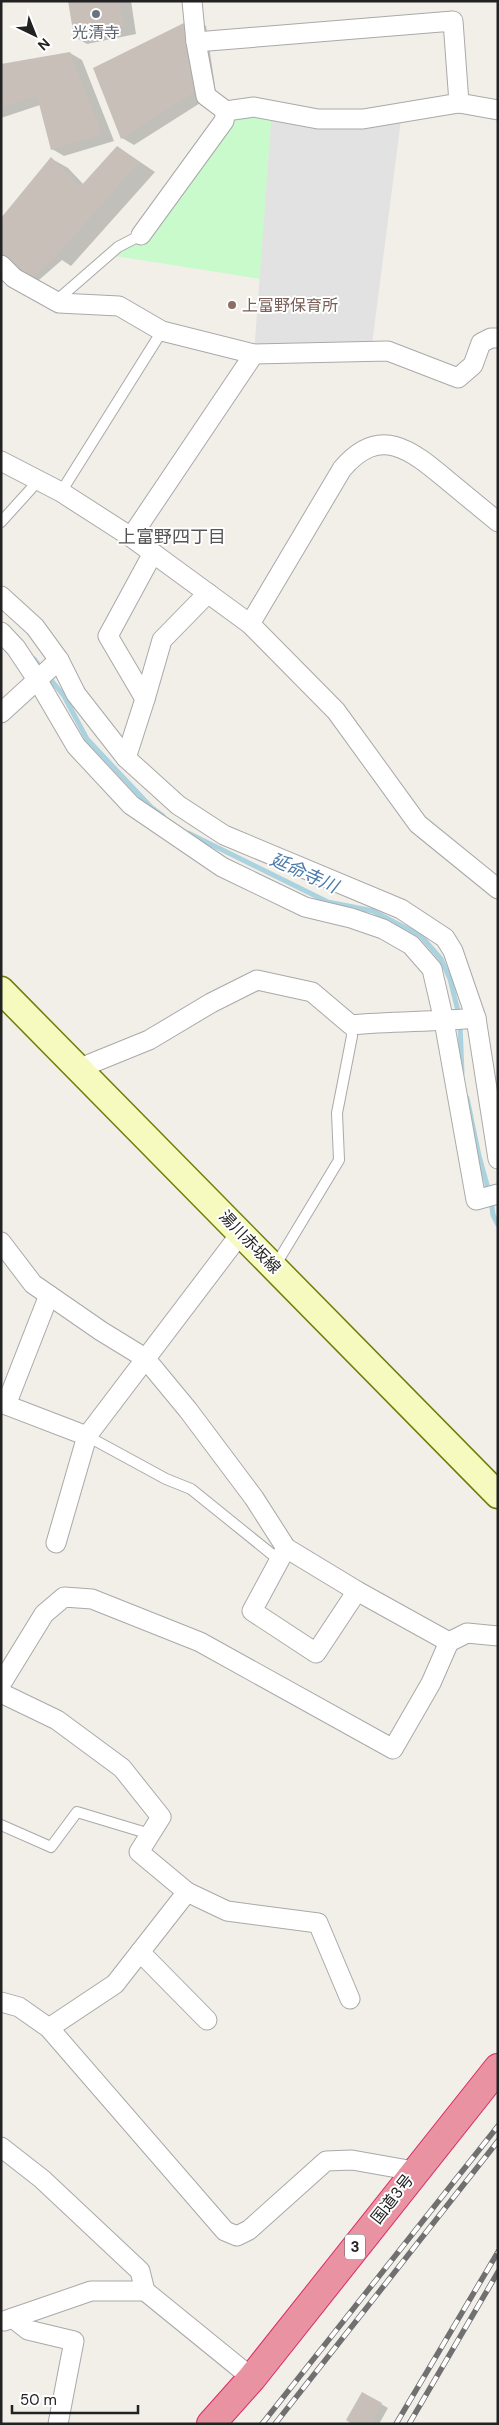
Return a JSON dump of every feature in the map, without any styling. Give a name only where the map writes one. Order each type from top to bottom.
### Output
[{"type":"highway","name":"国道3号","points":[[211,2424],[252,2378],[414,2171],[498,2068]]},
{"type":"main road","name":"湯川赤坂線","points":[[1,990],[498,1494]]},
{"type":"street","points":[[192,1],[196,42],[206,96],[226,111],[254,107],[318,119],[363,118],[459,103],[498,110]]},
{"type":"street","points":[[196,42],[453,21],[459,103]]},
{"type":"street","points":[[141,235],[224,121],[226,111]]},
{"type":"street","points":[[1,265],[14,278],[56,301],[119,306],[162,331],[254,354],[388,351],[458,378],[473,365],[481,343],[491,338],[498,338]]},
{"type":"street","points":[[131,537],[254,354]]},
{"type":"street","points":[[250,624],[342,469],[353,456],[368,447],[384,444],[398,446],[417,454],[498,522]]},
{"type":"street","points":[[1,461],[60,492],[131,537],[250,624],[336,711],[418,824],[498,889]]},
{"type":"street","points":[[145,699],[108,636],[153,553]]},
{"type":"street","points":[[126,758],[162,640],[208,593]]},
{"type":"street","points":[[1,596],[35,627],[59,660],[76,694],[126,758],[178,805],[224,835],[401,909],[445,938],[453,951],[476,1018],[498,1159]]},
{"type":"street","points":[[1,632],[16,648],[38,681],[76,746],[131,805],[190,847],[246,879],[305,907],[351,918],[383,929],[411,946],[432,969],[444,1021],[476,1200],[498,1194]]},
{"type":"street","points":[[1,714],[59,660]]},
{"type":"street","points":[[246,879],[263,851]]},
{"type":"street","points":[[80,1068],[149,1040],[211,1003],[257,980],[312,992],[351,1025],[396,1020],[444,1021],[476,1018]]},
{"type":"street","points":[[457,1098],[489,1096]]},
{"type":"street","points":[[56,1543],[87,1436],[241,1233]]},
{"type":"street","points":[[1,1242],[33,1284],[145,1358],[188,1410],[254,1498],[283,1554],[357,1591],[449,1642]]},
{"type":"street","points":[[49,1295],[4,1404],[87,1436]]},
{"type":"street","points":[[283,1554],[252,1611],[316,1653],[357,1591]]},
{"type":"street","points":[[1,1684],[44,1614],[64,1597],[92,1599],[200,1642],[393,1749],[431,1683],[449,1642],[467,1633],[498,1636]]},
{"type":"street","points":[[1,1693],[57,1720],[122,1768],[161,1817],[139,1852],[187,1892],[227,1911],[318,1923],[350,1999]]},
{"type":"street","points":[[49,2028],[115,1984],[187,1892]]},
{"type":"street","points":[[140,1952],[207,2020]]},
{"type":"street","points":[[1,2002],[19,2007],[49,2028],[225,2231],[237,2236],[249,2230],[326,2161],[352,2160],[414,2171]]},
{"type":"street","points":[[1,2147],[42,2179],[124,2254],[140,2271],[145,2290],[252,2378]]},
{"type":"street","points":[[7,2320],[91,2291],[145,2290]]},
{"type":"street","points":[[7,2320],[28,2330],[74,2341],[58,2424]]},
{"type":"lane","points":[[56,301],[118,247],[141,235]]},
{"type":"lane","points":[[60,492],[162,331]]},
{"type":"lane","points":[[1,522],[39,480]]},
{"type":"lane","points":[[274,1267],[339,1160],[337,1113],[352,1036],[351,1025]]},
{"type":"lane","points":[[87,1436],[157,1474],[190,1488],[283,1554]]},
{"type":"lane","points":[[1,1826],[51,1847],[77,1812],[150,1834]]},
{"type":"green space","points":[[272,110],[260,279],[109,255],[141,235],[226,111]]},
{"type":"shaded area","points":[[272,110],[402,112],[371,352],[254,354]]},
{"type":"building","name":"光清寺","points":[[68,1],[120,1],[124,27],[74,37]]},
{"type":"building","points":[[194,18],[204,86],[121,139],[93,68]]},
{"type":"building","points":[[70,52],[102,134],[51,150],[37,96],[1,107],[1,64]]},
{"type":"building","points":[[117,146],[139,162],[55,258],[25,284],[1,265],[1,218],[51,157],[80,187]]},
{"type":"building","points":[[362,2392],[382,2403],[371,2424],[352,2424],[346,2420]]},
{"type":"waterway","name":"延命寺川","points":[[34,659],[64,696],[87,739],[151,807],[163,816]]},
{"type":"waterway","name":"延命寺川","points":[[188,833],[328,902],[373,911],[421,936],[441,959],[450,979],[459,1015]]},
{"type":"waterway","name":"延命寺川","points":[[460,1024],[462,1073]]},
{"type":"waterway","name":"延命寺川","points":[[467,1098],[479,1156],[489,1192]]},
{"type":"waterway","name":"延命寺川","points":[[491,1200],[493,1215],[498,1225]]},
{"type":"railway","points":[[262,2424],[498,2126]]},
{"type":"railway","points":[[275,2424],[498,2141]]},
{"type":"railway","points":[[396,2424],[498,2252]]},
{"type":"railway","points":[[409,2424],[498,2272]]},
{"type":"place","name":"光清寺","points":[[96,14]]},
{"type":"place","name":"上富野保育所","points":[[232,305]]},
{"type":"district","name":"上富野四丁目","points":[[172,537]]}]
